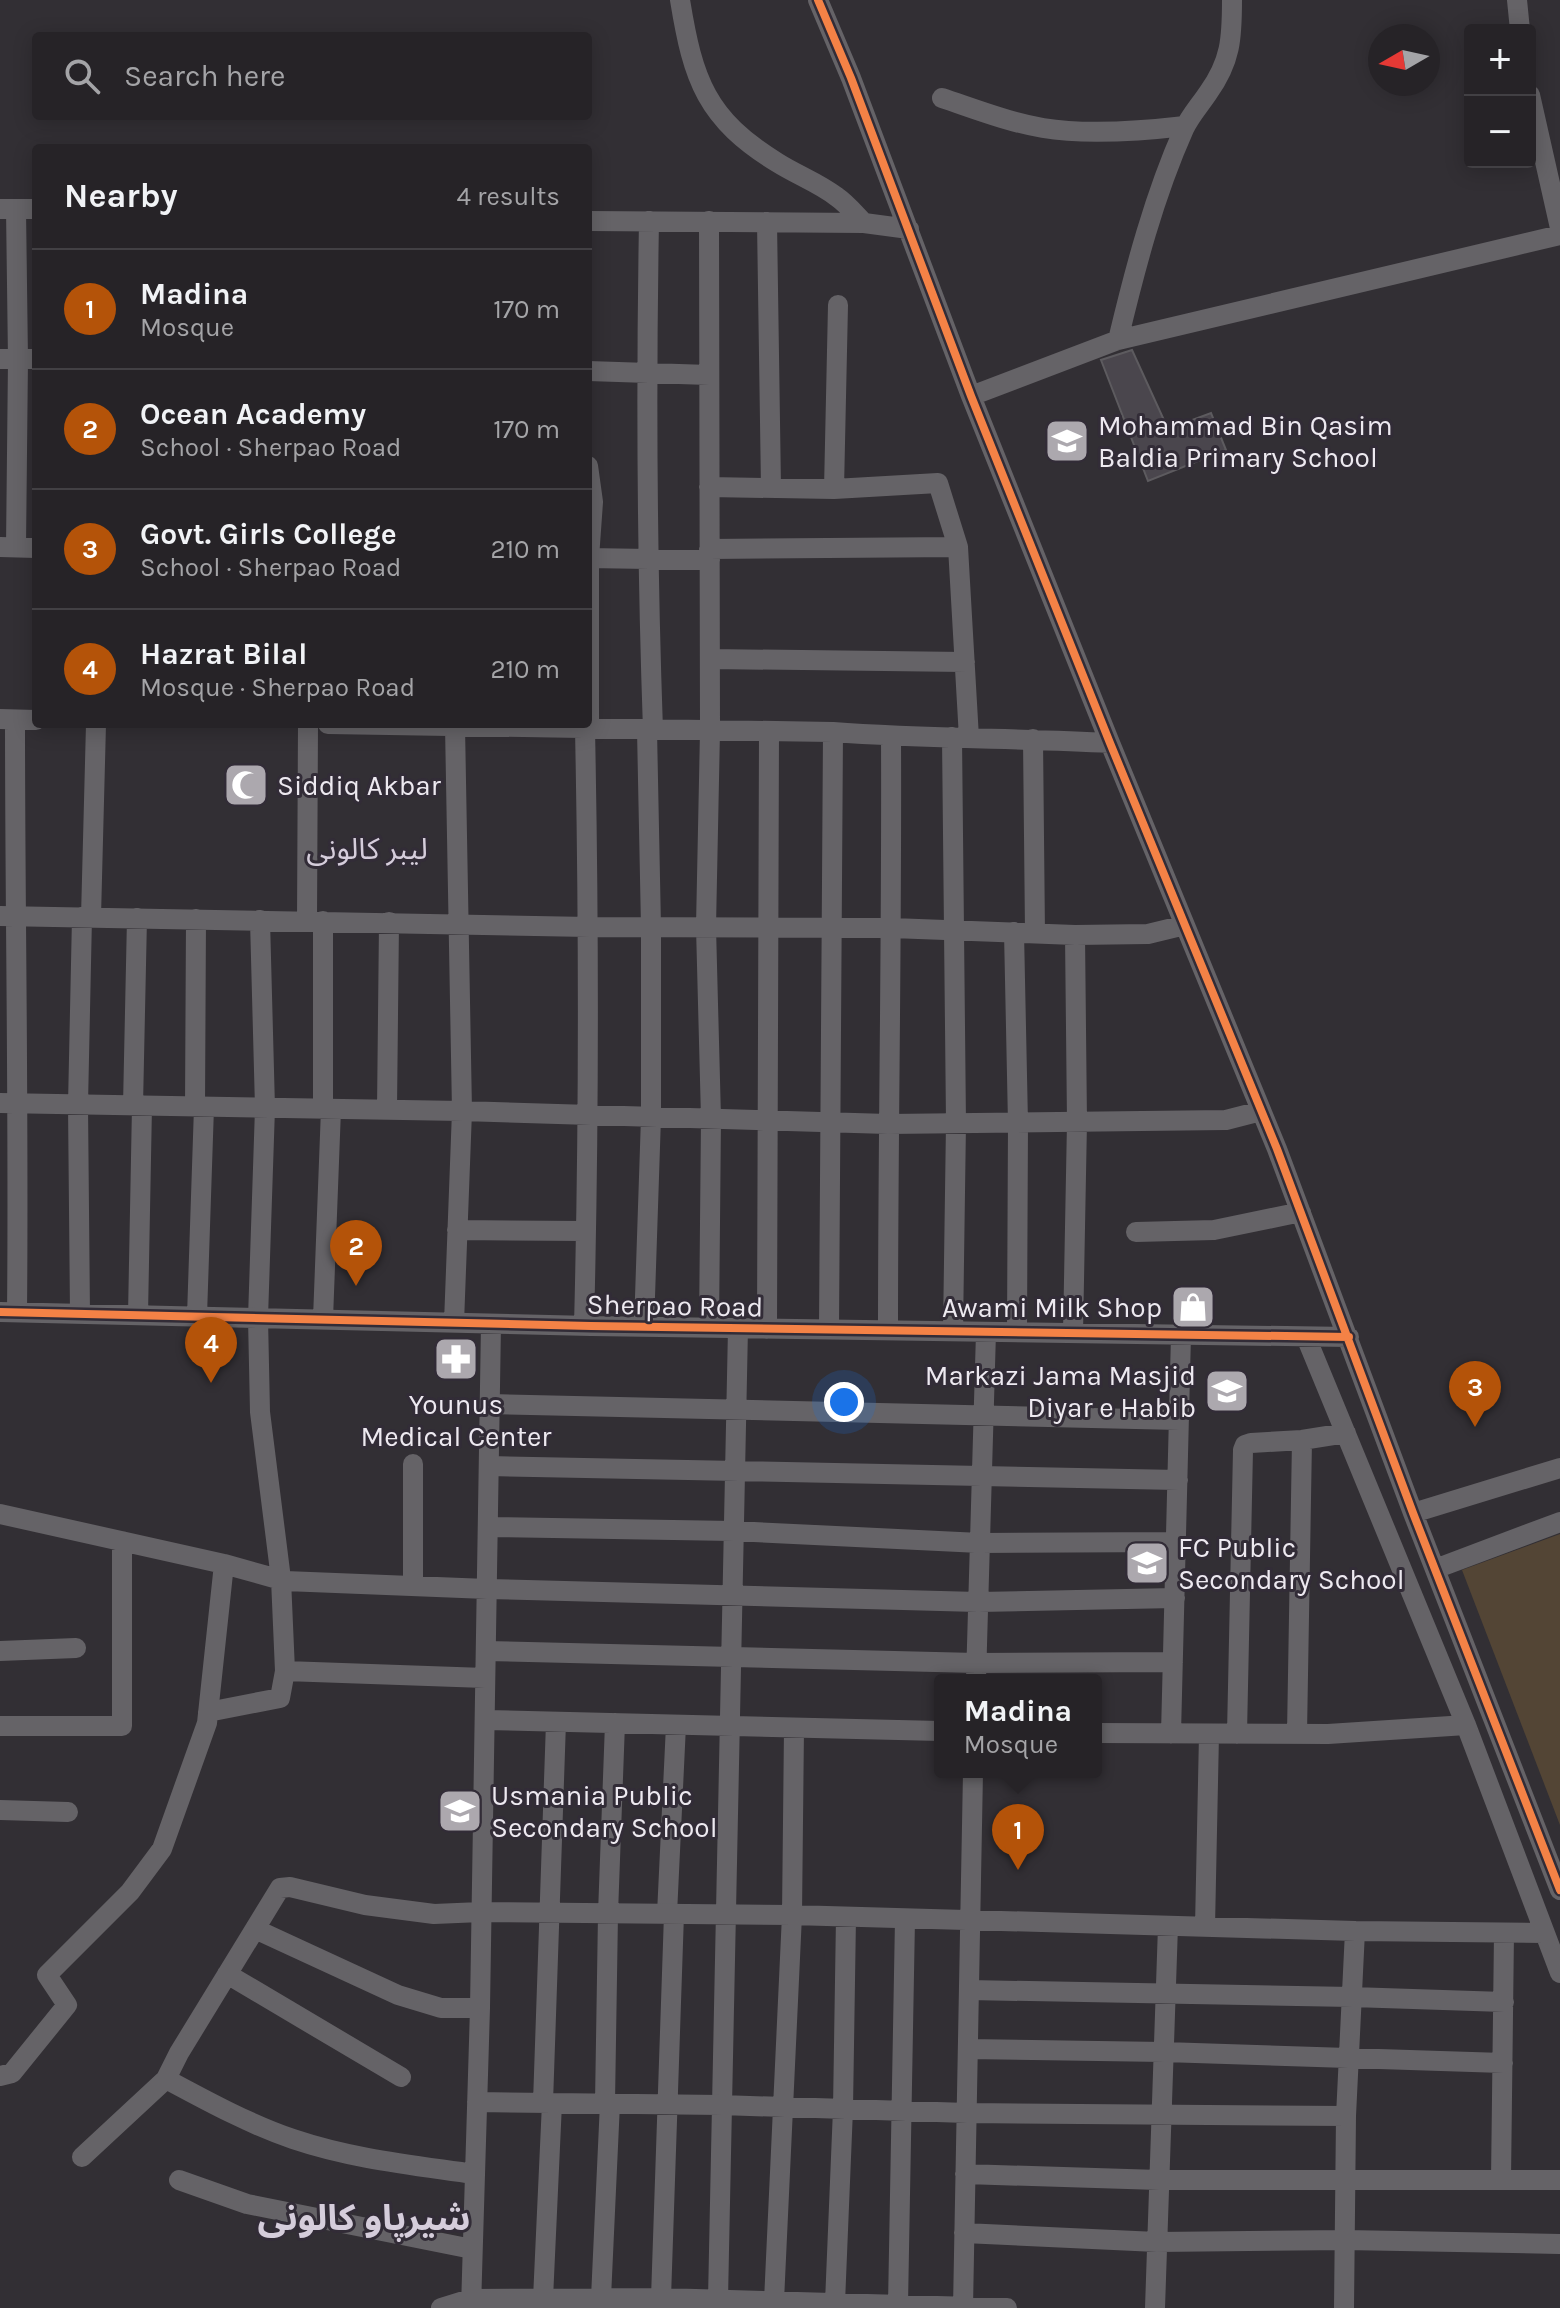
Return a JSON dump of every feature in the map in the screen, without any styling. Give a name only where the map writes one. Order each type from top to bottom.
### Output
[{"type":"street","points":[[680,0],[688,48],[700,85],[712,107],[753,146],[776,163],[837,197],[864,223]]},
{"type":"street","points":[[818,0],[851,78],[971,396],[1301,1212],[1413,1513],[1560,1890]]},
{"type":"street","points":[[1118,340],[1152,216],[1185,126],[1227,61],[1232,0]]},
{"type":"street","points":[[1517,0],[1519,24]]},
{"type":"street","points":[[1530,96],[1560,228]]},
{"type":"street","points":[[942,98],[1044,128],[1098,131],[1185,126]]},
{"type":"street","points":[[17,209],[17,547]]},
{"type":"street","points":[[592,221],[864,223],[909,229]]},
{"type":"street","points":[[644,1327],[651,1117],[646,373],[649,221]]},
{"type":"street","points":[[709,221],[710,731],[706,927],[711,1118],[709,1328]]},
{"type":"street","points":[[767,222],[771,488]]},
{"type":"street","points":[[971,396],[1118,340],[1560,235]]},
{"type":"street","points":[[834,489],[838,305]]},
{"type":"street","points":[[592,371],[709,375]]},
{"type":"street","points":[[709,487],[834,489],[938,483],[958,547],[965,662],[953,930],[956,1123],[953,1331]]},
{"type":"street","points":[[592,558],[647,559],[958,547]]},
{"type":"street","points":[[710,659],[965,662]]},
{"type":"street","points":[[9,1312],[7,916],[17,720]]},
{"type":"street","points":[[80,1314],[78,1105],[96,728]]},
{"type":"street","points":[[308,728],[315,921],[327,1109],[323,1319]]},
{"type":"street","points":[[454,1323],[462,1111],[459,924],[462,728]]},
{"type":"street","points":[[567,728],[833,732],[1110,743]]},
{"type":"street","points":[[584,1326],[589,1115],[587,729]]},
{"type":"street","points":[[767,1329],[769,732]]},
{"type":"street","points":[[829,1329],[833,732]]},
{"type":"street","points":[[888,1330],[891,736]]},
{"type":"street","points":[[1033,739],[1035,933]]},
{"type":"street","points":[[7,916],[589,927],[892,928],[1075,935],[1148,934],[1185,925]]},
{"type":"street","points":[[137,918],[138,1315]]},
{"type":"street","points":[[196,919],[200,1107],[197,1316]]},
{"type":"street","points":[[208,1712],[275,1701],[280,1698],[285,1671],[281,1579],[260,1412],[258,1318],[265,1108],[260,920]]},
{"type":"street","points":[[387,1110],[389,922]]},
{"type":"street","points":[[1014,932],[1018,1123],[1017,1332]]},
{"type":"street","points":[[1073,1333],[1077,1122],[1075,935]]},
{"type":"street","points":[[9,1104],[462,1111],[888,1124],[1226,1120],[1261,1111]]},
{"type":"street","points":[[1136,1232],[1214,1230],[1301,1212]]},
{"type":"street","points":[[457,1230],[586,1231]]},
{"type":"street","name":"Sherpao Road","points":[[9,1312],[584,1326],[1349,1337]]},
{"type":"street","points":[[471,2303],[480,2008],[491,1324]]},
{"type":"street","points":[[718,2300],[738,1328]]},
{"type":"street","points":[[976,1672],[986,1332]]},
{"type":"street","points":[[1171,1734],[1181,1335]]},
{"type":"street","points":[[1306,1337],[1466,1725],[1560,1973]]},
{"type":"street","points":[[490,1404],[1179,1420]]},
{"type":"street","points":[[1237,1734],[1243,1450],[1245,1445],[1251,1443],[1346,1433]]},
{"type":"street","points":[[1297,1734],[1302,1440]]},
{"type":"street","points":[[413,1464],[413,1586]]},
{"type":"street","points":[[489,1466],[1178,1480]]},
{"type":"street","points":[[1413,1513],[1560,1468]]},
{"type":"street","points":[[0,1514],[281,1579],[487,1589],[978,1602],[1175,1598]]},
{"type":"street","points":[[1435,1569],[1560,1522]]},
{"type":"street","points":[[488,1527],[733,1531],[980,1543],[1176,1542]]},
{"type":"street","points":[[0,1726],[122,1726],[122,1541]]},
{"type":"street","points":[[0,2076],[12,2073],[67,2005],[47,1975],[130,1892],[162,1849],[207,1723],[224,1564]]},
{"type":"street","points":[[0,1651],[76,1648]]},
{"type":"street","points":[[486,1651],[730,1656],[976,1672],[1173,1662]]},
{"type":"street","points":[[285,1671],[485,1678]]},
{"type":"street","points":[[485,1720],[934,1731]]},
{"type":"street","points":[[543,2299],[556,1722]]},
{"type":"street","points":[[601,2298],[615,1723]]},
{"type":"street","points":[[661,2298],[676,1725]]},
{"type":"street","points":[[1102,1733],[1297,1734],[1466,1725]]},
{"type":"street","points":[[774,2301],[792,1915],[794,1728]]},
{"type":"street","points":[[1205,1927],[1209,1734]]},
{"type":"street","points":[[963,2307],[973,1778]]},
{"type":"street","points":[[0,1810],[68,1812]]},
{"type":"street","points":[[82,2157],[166,2079],[275,1892],[284,1886],[365,1905],[434,1914],[792,1915],[970,1922],[1544,1933]]},
{"type":"street","points":[[835,2303],[843,2109],[846,1917]]},
{"type":"street","points":[[898,2305],[905,1919]]},
{"type":"street","points":[[1155,2308],[1168,1926]]},
{"type":"street","points":[[255,1929],[398,1995],[441,2008],[480,2008]]},
{"type":"street","points":[[1344,2308],[1346,2116],[1355,1931]]},
{"type":"street","points":[[1501,2180],[1504,1933]]},
{"type":"street","points":[[227,1974],[401,2077]]},
{"type":"street","points":[[969,1990],[1504,2002]]},
{"type":"street","points":[[968,2049],[1349,2056],[1503,2063]]},
{"type":"street","points":[[166,2079],[226,2111],[293,2139],[366,2159],[474,2174]]},
{"type":"street","points":[[477,2102],[721,2105],[967,2113],[1346,2116]]},
{"type":"street","points":[[965,2174],[1159,2180],[1560,2180]]},
{"type":"street","points":[[179,2180],[247,2204],[472,2249]]},
{"type":"street","points":[[964,2233],[1157,2242],[1345,2240],[1560,2244]]},
{"type":"street","points":[[441,2308],[543,2299],[565,2303],[601,2298],[661,2298],[1007,2308]]},
{"type":"shaded area","points":[[1560,1534],[1560,1825],[1462,1570]]},
{"type":"building","points":[[1132,350],[1168,429],[1211,413],[1226,450],[1148,481],[1101,360]]},
{"type":"cycle path","points":[[818,0],[851,78],[971,396],[1277,1149],[1413,1513],[1560,1890]]},
{"type":"cycle path","points":[[0,1312],[591,1326],[1349,1337]]},
{"type":"place","name":"Mohammad Bin Qasim Baldia Primary School","points":[[1067,441]]},
{"type":"place","name":"Siddiq Akbar","points":[[246,785]]},
{"type":"place","name":"Ocean Academy","points":[[356,1286]]},
{"type":"place","name":"Awami Milk Shop","points":[[1193,1307]]},
{"type":"place","name":"Younus Medical Center","points":[[456,1359]]},
{"type":"place","name":"Hazrat Bilal","points":[[211,1383]]},
{"type":"place","name":"Markazi Jama Masjid Diyar e Habib","points":[[1227,1391]]},
{"type":"place","name":"Govt. Girls College","points":[[1475,1427]]},
{"type":"place","name":"FC Public Secondary School","points":[[1147,1563]]},
{"type":"place","name":"Usmania Public Secondary School","points":[[460,1811]]},
{"type":"place","name":"Madina","points":[[1018,1870]]},
{"type":"district","name":"لیبر کالونی","points":[[367,849]]},
{"type":"district","name":"شیرپاو کالونی","points":[[364,2217]]}]
